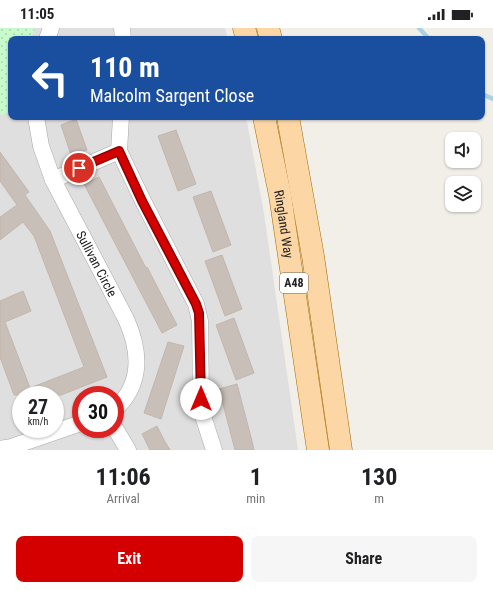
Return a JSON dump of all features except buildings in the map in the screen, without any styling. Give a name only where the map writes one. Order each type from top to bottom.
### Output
[{"type":"main road","name":"Ringland Way","points":[[265,120],[280,195],[318,450]]},
{"type":"main road","name":"Ringland Way","points":[[289,120],[313,256],[341,450]]},
{"type":"street","name":"Sullivan Circle","points":[[37,120],[41,146],[53,180],[126,319],[135,341],[137,360],[133,384],[128,395],[124,399]]},
{"type":"street","points":[[121,120],[119,151],[142,201],[196,304],[199,313],[201,399],[205,426],[214,450]]},
{"type":"street","points":[[53,180],[119,151]]},
{"type":"street","points":[[0,449],[11,447],[72,426]]},
{"type":"street","points":[[121,438],[128,450]]},
{"type":"shaded area","points":[[0,28],[225,28],[227,36],[8,36],[8,120],[247,120],[264,213],[298,450],[0,450]]},
{"type":"green space","points":[[0,28],[35,28],[32,36],[8,36],[8,113],[0,115]]},
{"type":"waterway","points":[[419,28],[426,36]]},
{"type":"waterway","points":[[485,95],[493,99]]},
{"type":"route","points":[[79,168],[119,151],[142,201],[196,304],[199,313],[201,399]]}]
